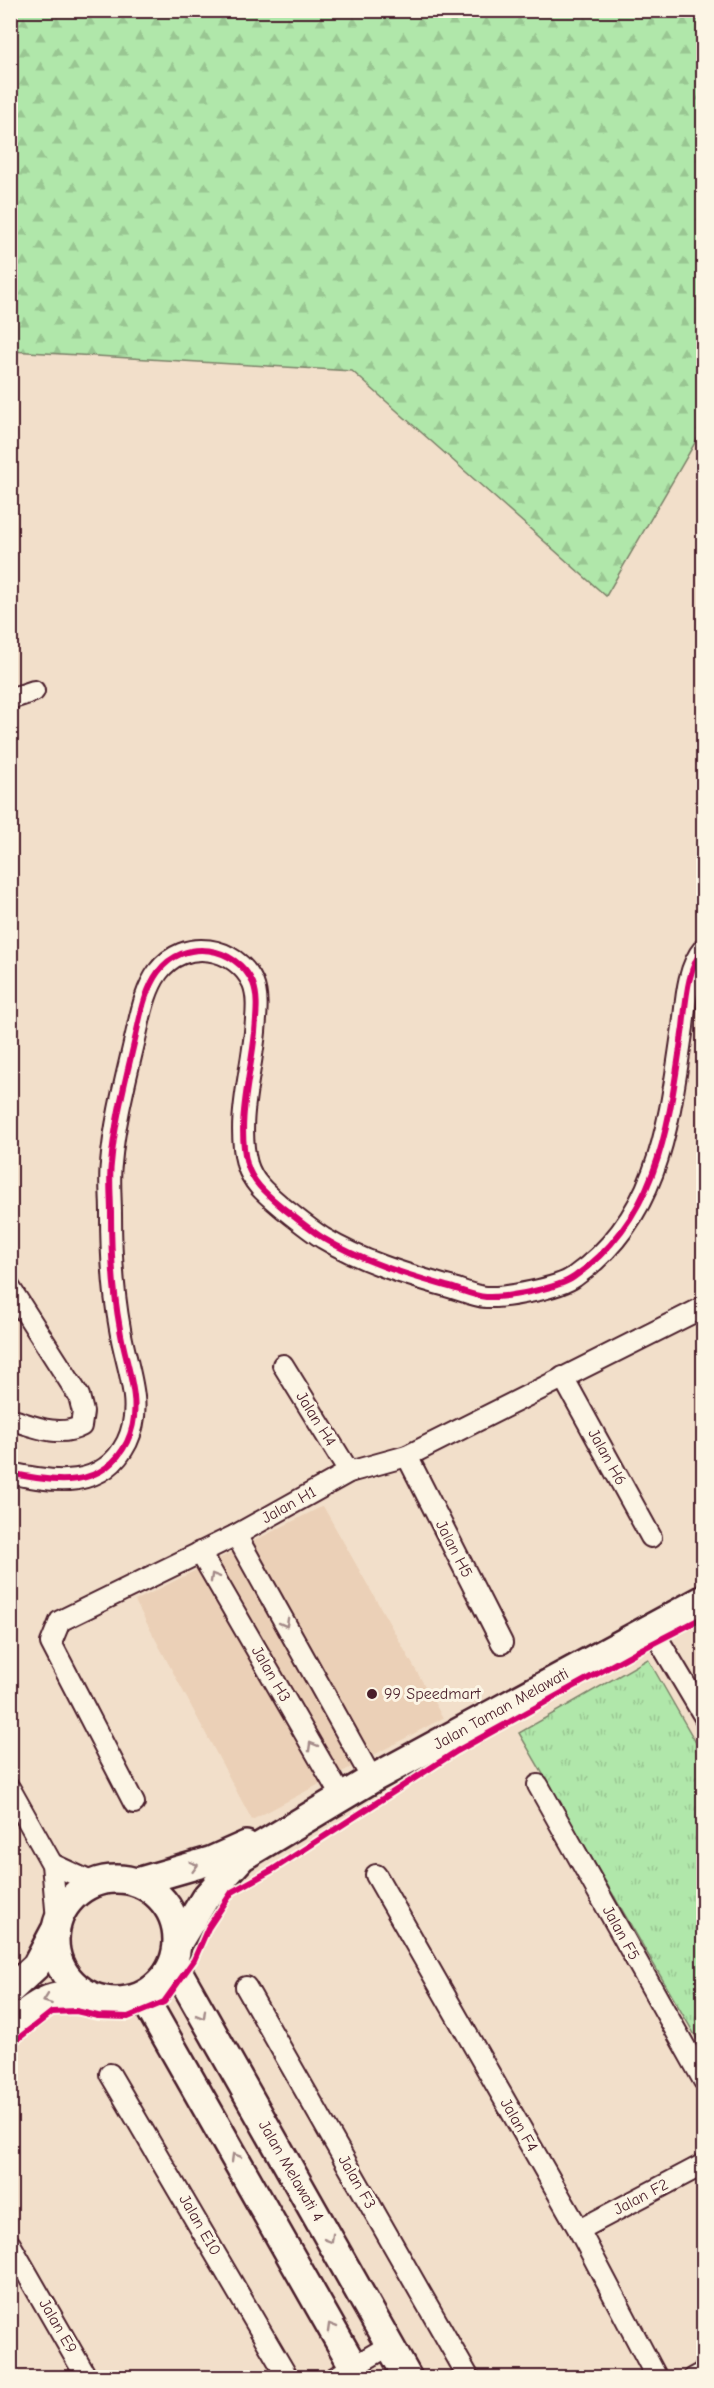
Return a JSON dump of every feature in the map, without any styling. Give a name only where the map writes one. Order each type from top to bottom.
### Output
[{"type":"main road","name":"Jalan Taman Melawati","points":[[176,1952],[205,1898],[242,1857],[372,1779],[704,1599]]},
{"type":"main road","name":"Jalan Taman Melawati","points":[[137,1882],[210,1861],[299,1821]]},
{"type":"main road","points":[[10,1990],[36,1966],[64,1906],[93,1883],[115,1878],[137,1882],[155,1892],[168,1906],[176,1921],[176,1952],[161,1983],[143,1996],[117,2002],[91,1996],[66,1994],[41,2000],[10,2025]]},
{"type":"main road","points":[[56,1926],[57,1958],[69,1981],[91,1996]]},
{"type":"main road","name":"Jalan Melawati 4","points":[[176,1952],[408,2378]]},
{"type":"main road","points":[[143,1996],[349,2374]]},
{"type":"street","points":[[10,699],[34,691]]},
{"type":"street","points":[[10,1473],[47,1481],[85,1478],[115,1462],[128,1440],[135,1418],[135,1388],[120,1331],[111,1261],[111,1166],[122,1096],[144,1002],[158,972],[173,957],[199,949],[227,954],[244,967],[255,989],[257,1012],[244,1108],[244,1143],[248,1167],[260,1189],[321,1237],[365,1260],[486,1297],[534,1291],[571,1280],[610,1246],[637,1210],[659,1154],[673,1097],[688,987],[698,955],[704,948]]},
{"type":"street","points":[[10,1288],[79,1396],[83,1412],[81,1426],[70,1432],[38,1428],[10,1419]]},
{"type":"street","name":"Jalan H1","points":[[134,1803],[51,1643],[60,1622],[236,1535],[349,1472],[407,1456],[704,1307]]},
{"type":"street","name":"Jalan H4","points":[[283,1365],[349,1472]]},
{"type":"street","name":"Jalan H6","points":[[562,1377],[651,1537]]},
{"type":"street","name":"Jalan H5","points":[[407,1456],[502,1643]]},
{"type":"street","points":[[236,1535],[372,1779]]},
{"type":"street","name":"Jalan H3","points":[[200,1552],[341,1797]]},
{"type":"street","points":[[651,1627],[704,1716]]},
{"type":"street","name":"Jalan F5","points":[[538,1785],[704,2081]]},
{"type":"street","points":[[10,1789],[52,1864],[56,1926]]},
{"type":"street","points":[[52,1864],[93,1883]]},
{"type":"street","name":"Jalan F4","points":[[376,1875],[579,2229],[657,2378]]},
{"type":"street","name":"Jalan F3","points":[[246,1987],[469,2378]]},
{"type":"street","name":"Jalan E10","points":[[110,2074],[288,2378]]},
{"type":"street","name":"Jalan F2","points":[[579,2229],[704,2164]]},
{"type":"street","name":"Jalan E9","points":[[10,2244],[87,2378]]},
{"type":"street","points":[[349,2374],[390,2345]]},
{"type":"street","points":[[693,2378],[704,2372]]},
{"type":"shaded area","points":[[323,1506],[443,1718],[252,1820],[135,1601]]},
{"type":"green space","points":[[10,11],[703,11],[703,429],[606,596],[352,371],[11,351]]},
{"type":"green space","points":[[648,1659],[703,1755],[703,2049],[519,1733]]},
{"type":"cycle path","points":[[10,1473],[60,1480],[91,1476],[117,1458],[132,1428],[134,1400],[114,1286],[110,1170],[119,1112],[143,1005],[154,978],[169,961],[195,950],[209,950],[235,961],[245,970],[253,983],[256,995],[256,1014],[243,1132],[247,1164],[262,1189],[313,1231],[352,1254],[414,1277],[476,1295],[495,1297],[557,1285],[574,1277],[603,1253],[625,1226],[643,1197],[656,1165],[665,1132],[678,1063],[688,985],[694,965],[704,948]]},
{"type":"cycle path","points":[[10,2045],[52,2012],[76,2011],[98,2016],[128,2017],[164,2002],[194,1960],[208,1928],[232,1892],[272,1870],[457,1751],[704,1617]]},
{"type":"place","name":"99 Speedmart","points":[[372,1694]]}]
